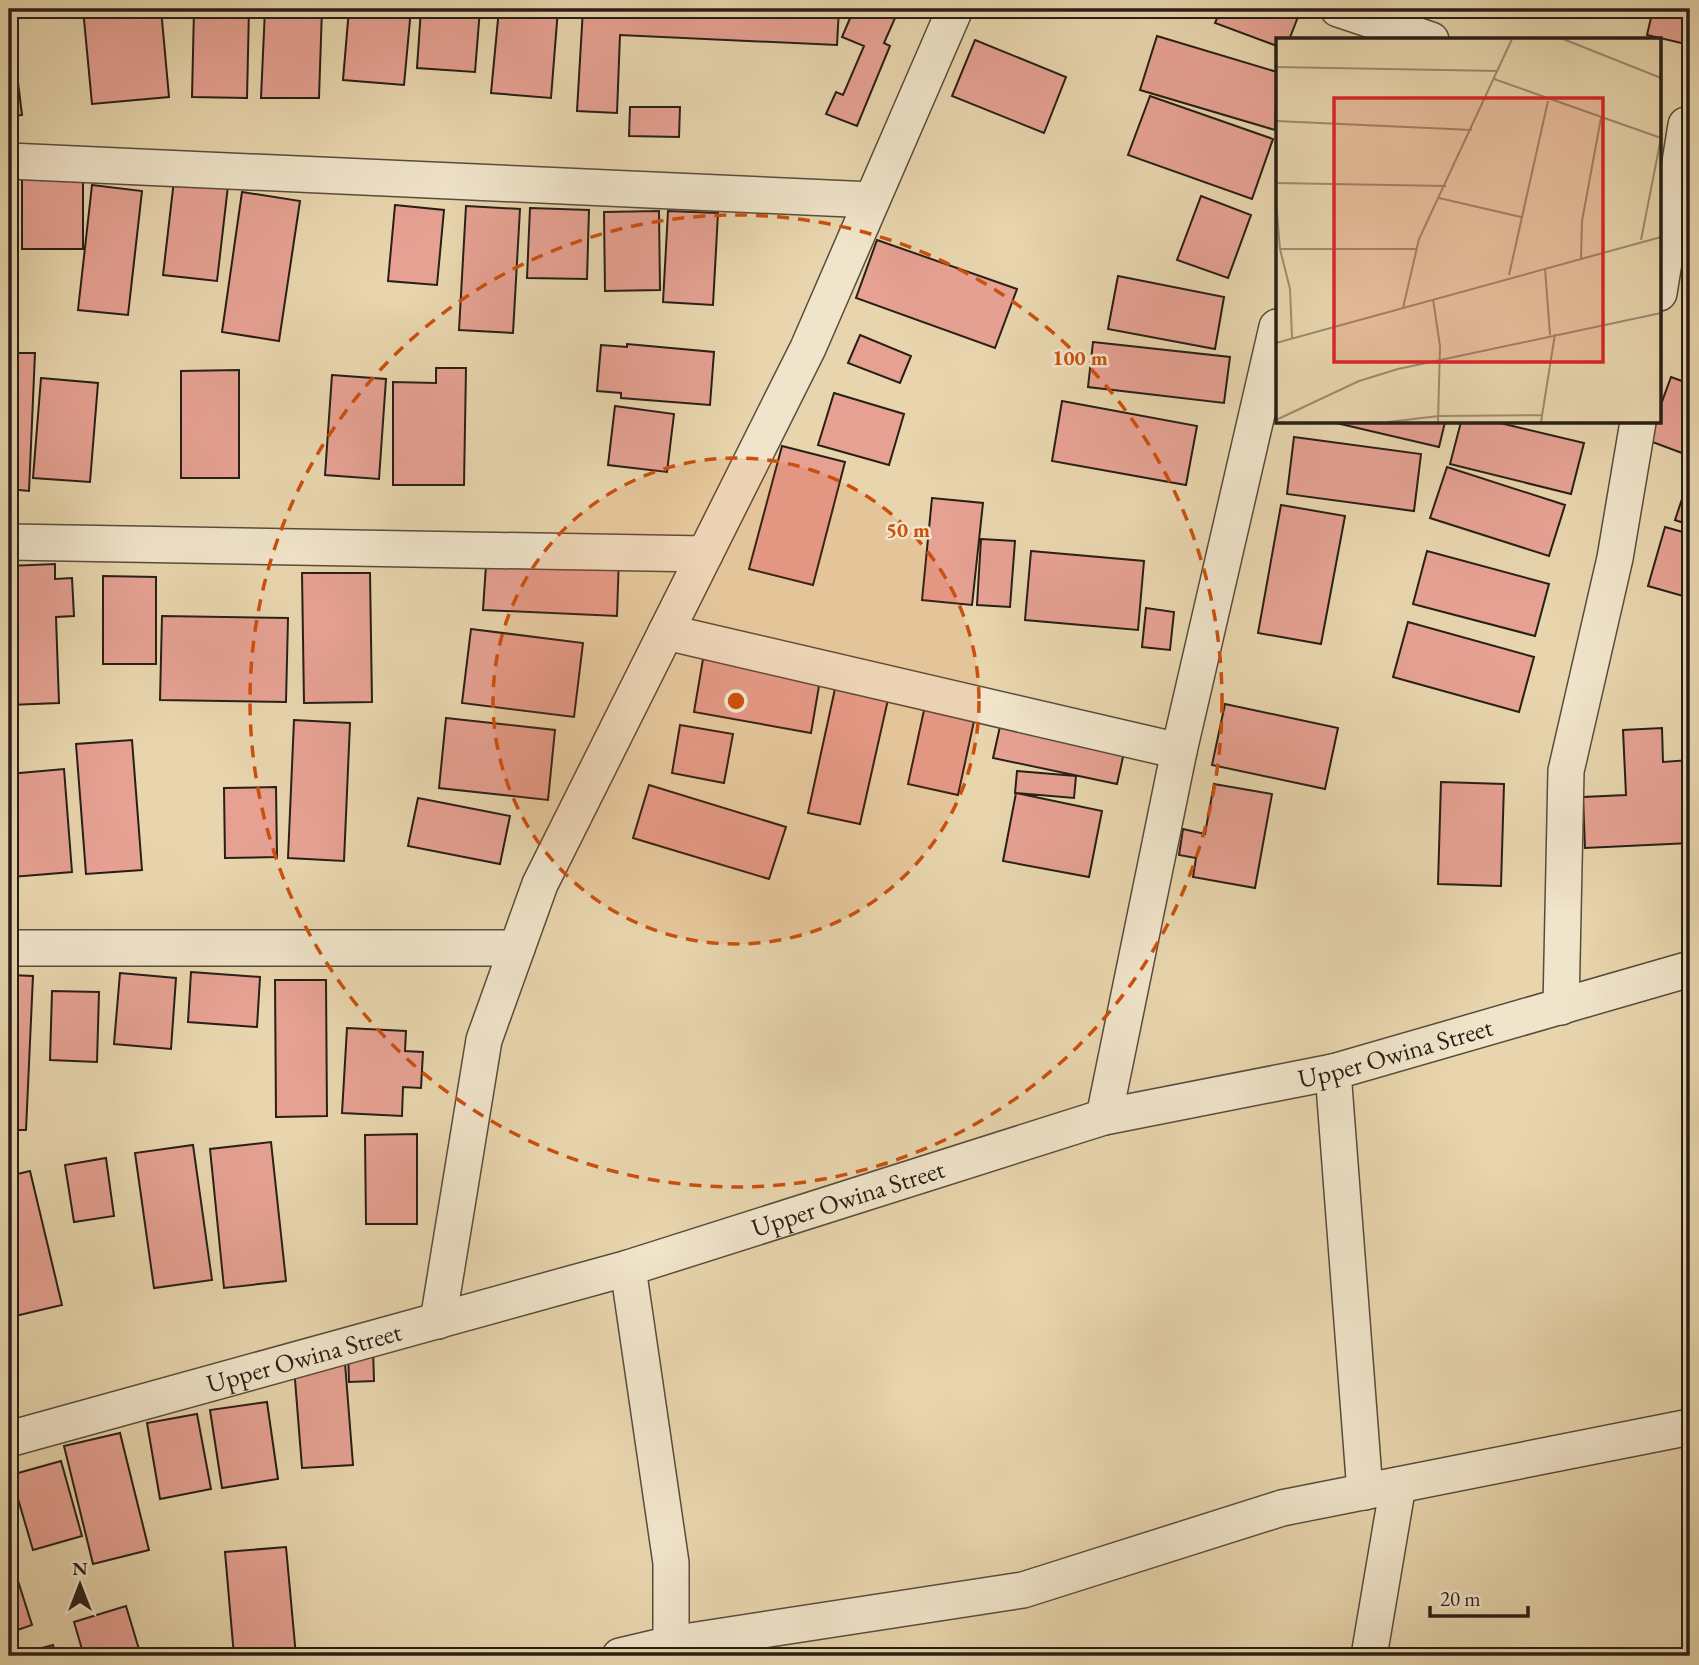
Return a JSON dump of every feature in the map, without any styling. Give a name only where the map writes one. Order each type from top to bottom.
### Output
[{"type":"street","points":[[438,1321],[484,1040],[540,884],[808,348],[955,9]]},
{"type":"street","points":[[1344,21],[1422,38]]},
{"type":"street","points":[[1660,284],[1678,122]]},
{"type":"street","points":[[9,162],[872,200]]},
{"type":"street","points":[[1104,1117],[1179,751],[1276,331]]},
{"type":"street","points":[[1561,1007],[1566,771],[1615,558],[1638,424]]},
{"type":"street","points":[[9,542],[705,554]]},
{"type":"street","points":[[666,632],[1179,751]]},
{"type":"street","points":[[9,948],[517,948]]},
{"type":"street","name":"Upper Owina Street","points":[[9,1439],[628,1268],[1104,1117],[1333,1072],[1690,969]]},
{"type":"street","points":[[1333,1072],[1381,1488],[1369,1656]]},
{"type":"street","points":[[628,1268],[671,1563],[671,1650]]},
{"type":"street","points":[[620,1656],[671,1650],[1023,1590],[1282,1508],[1690,1427]]},
{"type":"building","points":[[9,9],[22,115],[9,117]]},
{"type":"building","points":[[83,9],[161,9],[169,97],[92,104]]},
{"type":"building","points":[[194,9],[249,9],[247,98],[192,97]]},
{"type":"building","points":[[265,9],[322,9],[319,98],[261,98]]},
{"type":"building","points":[[349,9],[411,9],[404,85],[343,80]]},
{"type":"building","points":[[421,9],[480,9],[475,72],[417,68]]},
{"type":"building","points":[[499,9],[558,9],[551,98],[491,93]]},
{"type":"building","points":[[583,9],[839,9],[837,45],[620,35],[617,113],[577,111]]},
{"type":"building","points":[[854,9],[899,9],[884,43],[890,46],[857,126],[826,114],[836,92],[843,95],[864,46],[842,37]]},
{"type":"building","points":[[1221,9],[1301,9],[1290,38],[1276,38],[1276,46],[1215,23]]},
{"type":"building","points":[[1653,9],[1690,9],[1690,45],[1647,35]]},
{"type":"building","points":[[1157,36],[1276,72],[1275,130],[1140,90]]},
{"type":"building","points":[[975,40],[1066,77],[1044,133],[952,96]]},
{"type":"building","points":[[1150,96],[1273,139],[1252,199],[1128,155]]},
{"type":"building","points":[[630,107],[680,107],[679,137],[629,136]]},
{"type":"building","points":[[22,177],[83,177],[83,249],[22,249]]},
{"type":"building","points":[[174,180],[228,186],[217,281],[163,275]]},
{"type":"building","points":[[92,185],[142,191],[128,315],[78,310]]},
{"type":"building","points":[[242,192],[300,201],[279,341],[222,332]]},
{"type":"building","points":[[1201,196],[1251,215],[1228,278],[1177,260]]},
{"type":"building","points":[[395,205],[444,210],[437,285],[388,281]]},
{"type":"building","points":[[466,206],[520,209],[513,333],[459,330]]},
{"type":"building","points":[[530,208],[589,210],[587,279],[527,278]]},
{"type":"building","points":[[659,211],[660,290],[605,291],[604,212]]},
{"type":"building","points":[[668,211],[718,213],[713,305],[663,302]]},
{"type":"building","points":[[877,240],[1017,289],[995,348],[856,298]]},
{"type":"building","points":[[1118,276],[1224,297],[1215,349],[1108,329]]},
{"type":"building","points":[[860,335],[911,356],[900,383],[848,363]]},
{"type":"building","points":[[1093,342],[1230,357],[1224,403],[1088,387]]},
{"type":"building","points":[[627,344],[714,352],[710,405],[621,398],[621,393],[597,391],[601,345],[627,347]]},
{"type":"building","points":[[9,353],[35,353],[29,491],[9,489]]},
{"type":"building","points":[[436,368],[466,368],[464,485],[393,485],[393,382],[436,383]]},
{"type":"building","points":[[239,370],[239,478],[181,478],[181,371]]},
{"type":"building","points":[[332,375],[386,379],[379,479],[325,475]]},
{"type":"building","points":[[1671,377],[1690,384],[1690,456],[1647,440],[1653,424],[1660,424],[1660,407]]},
{"type":"building","points":[[41,378],[98,383],[90,482],[33,478]]},
{"type":"building","points":[[834,393],[904,414],[889,465],[818,445]]},
{"type":"building","points":[[1062,401],[1197,426],[1186,485],[1052,461]]},
{"type":"building","points":[[615,406],[674,414],[667,472],[608,465]]},
{"type":"building","points":[[1341,424],[1445,424],[1439,447]]},
{"type":"building","points":[[1460,424],[1504,424],[1584,443],[1571,494],[1450,464]]},
{"type":"building","points":[[1294,437],[1421,454],[1414,511],[1287,494]]},
{"type":"building","points":[[782,446],[845,462],[813,585],[749,569]]},
{"type":"building","points":[[1447,467],[1565,505],[1549,556],[1430,518]]},
{"type":"building","points":[[1690,475],[1690,525],[1675,520]]},
{"type":"building","points":[[932,498],[983,503],[972,605],[922,600]]},
{"type":"building","points":[[1281,505],[1345,516],[1321,644],[1258,633]]},
{"type":"building","points":[[1665,527],[1690,534],[1690,598],[1648,586]]},
{"type":"building","points":[[981,539],[1015,541],[1010,607],[977,605]]},
{"type":"building","points":[[487,550],[619,556],[617,616],[483,610]]},
{"type":"building","points":[[1031,551],[1144,561],[1138,630],[1025,620]]},
{"type":"building","points":[[1427,551],[1549,584],[1535,636],[1413,604]]},
{"type":"building","points":[[55,564],[55,579],[72,578],[74,616],[56,617],[59,703],[9,705],[9,566]]},
{"type":"building","points":[[302,573],[370,573],[372,702],[304,703]]},
{"type":"building","points":[[103,576],[156,577],[156,664],[103,664]]},
{"type":"building","points":[[1146,608],[1174,612],[1170,650],[1142,647]]},
{"type":"building","points":[[162,616],[288,618],[286,702],[160,700]]},
{"type":"building","points":[[1408,622],[1534,657],[1519,712],[1393,677]]},
{"type":"building","points":[[471,629],[583,643],[574,717],[462,703]]},
{"type":"building","points":[[703,659],[820,680],[811,733],[694,712]]},
{"type":"building","points":[[836,684],[889,695],[860,824],[808,813]]},
{"type":"building","points":[[926,701],[976,712],[958,795],[908,784]]},
{"type":"building","points":[[1005,704],[1129,730],[1117,784],[993,758]]},
{"type":"building","points":[[1225,704],[1338,728],[1325,789],[1212,765]]},
{"type":"building","points":[[446,718],[555,730],[548,800],[439,788]]},
{"type":"building","points":[[294,720],[350,723],[344,861],[288,858]]},
{"type":"building","points":[[680,725],[733,734],[724,783],[672,773]]},
{"type":"building","points":[[1662,728],[1663,762],[1690,760],[1690,843],[1585,848],[1583,797],[1626,795],[1623,730]]},
{"type":"building","points":[[132,740],[142,870],[86,874],[76,744]]},
{"type":"building","points":[[64,769],[72,872],[12,877],[9,774]]},
{"type":"building","points":[[1017,771],[1076,776],[1074,798],[1015,793]]},
{"type":"building","points":[[1441,782],[1504,784],[1501,886],[1438,884]]},
{"type":"building","points":[[1214,784],[1272,794],[1255,888],[1193,877],[1196,858],[1179,855],[1183,829],[1205,834]]},
{"type":"building","points":[[649,785],[786,827],[769,879],[633,838]]},
{"type":"building","points":[[276,787],[277,857],[225,858],[224,788]]},
{"type":"building","points":[[1016,793],[1102,811],[1089,877],[1003,861]]},
{"type":"building","points":[[418,798],[510,816],[500,864],[408,846]]},
{"type":"building","points":[[191,972],[260,977],[257,1027],[188,1022]]},
{"type":"building","points":[[120,973],[176,978],[171,1049],[114,1044]]},
{"type":"building","points":[[9,975],[33,976],[26,1130],[9,1130]]},
{"type":"building","points":[[275,980],[326,980],[327,1116],[276,1117]]},
{"type":"building","points":[[52,991],[99,992],[97,1062],[50,1060]]},
{"type":"building","points":[[347,1028],[406,1031],[405,1051],[423,1052],[421,1088],[403,1087],[402,1116],[342,1113]]},
{"type":"building","points":[[417,1134],[417,1224],[366,1224],[365,1135]]},
{"type":"building","points":[[271,1142],[286,1281],[224,1288],[210,1149]]},
{"type":"building","points":[[193,1145],[212,1280],[154,1288],[135,1153]]},
{"type":"building","points":[[106,1158],[114,1216],[74,1222],[65,1165]]},
{"type":"building","points":[[30,1171],[62,1305],[11,1317],[9,1176]]},
{"type":"building","points":[[373,1349],[374,1381],[349,1382],[348,1350]]},
{"type":"building","points":[[345,1363],[353,1465],[302,1468],[294,1367]]},
{"type":"building","points":[[267,1402],[278,1479],[222,1488],[210,1410]]},
{"type":"building","points":[[197,1414],[211,1489],[160,1499],[147,1423]]},
{"type":"building","points":[[120,1433],[149,1550],[93,1564],[64,1446]]},
{"type":"building","points":[[61,1461],[82,1536],[33,1550],[11,1475]]},
{"type":"building","points":[[286,1547],[296,1656],[234,1656],[225,1552]]},
{"type":"building","points":[[18,1581],[32,1625],[9,1633],[9,1584]]},
{"type":"building","points":[[126,1606],[141,1656],[84,1656],[74,1622]]},
{"type":"building","points":[[53,1645],[56,1656],[12,1656]]}]
